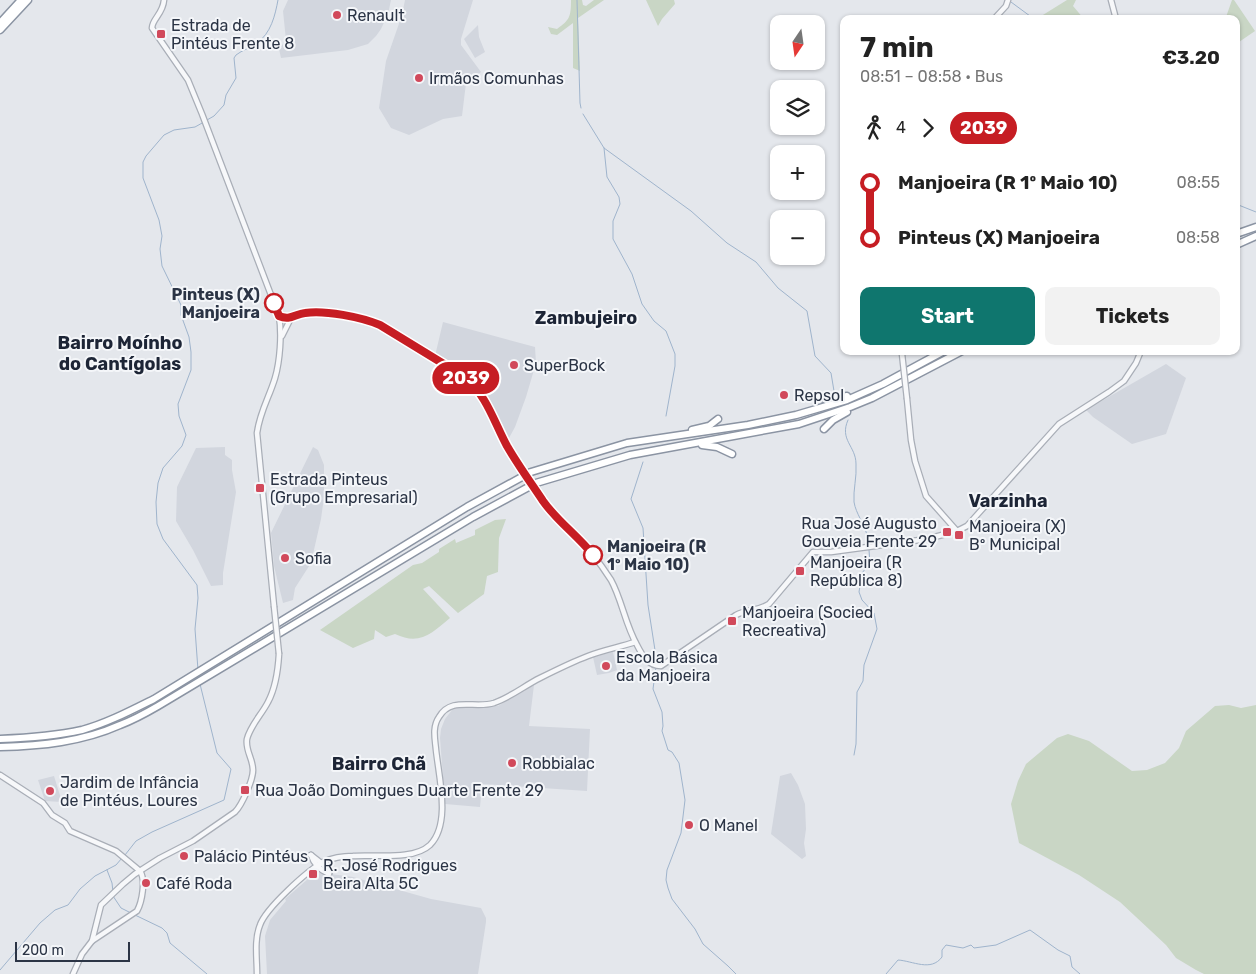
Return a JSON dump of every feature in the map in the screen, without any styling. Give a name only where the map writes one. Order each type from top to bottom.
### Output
[{"type":"highway","points":[[0,23],[21,0]]},
{"type":"highway","points":[[0,30],[28,0]]},
{"type":"highway","points":[[1240,233],[1256,227]]},
{"type":"highway","points":[[1240,243],[1256,236]]},
{"type":"highway","points":[[0,739],[52,735],[83,730],[118,717],[154,699],[468,507],[531,472],[627,443],[748,425],[796,415],[847,400],[883,384],[937,355]]},
{"type":"highway","points":[[824,429],[841,414],[954,355]]},
{"type":"highway","points":[[813,396],[826,399],[865,392]]},
{"type":"highway","points":[[0,747],[53,744],[85,738],[120,725],[158,706],[473,517],[536,483],[630,454],[799,424],[872,398]]},
{"type":"highway","points":[[668,438],[709,426],[718,419]]},
{"type":"highway","points":[[666,448],[706,445],[717,447],[732,454]]},
{"type":"street","points":[[92,942],[101,905],[140,871],[160,858],[193,842],[240,807],[253,769],[247,746],[247,737],[268,702],[278,671],[279,654],[257,434],[261,411],[275,377],[280,339],[279,316],[188,80],[153,30],[152,24],[160,16],[164,0]]},
{"type":"street","points":[[997,15],[1008,0]]},
{"type":"street","points":[[1111,0],[1115,15]]},
{"type":"street","points":[[279,316],[286,319],[304,313],[349,316],[368,320],[380,325],[465,377],[476,387],[518,464],[551,512],[575,534],[604,570],[612,582],[635,642],[646,659],[659,666],[666,664],[742,611],[760,610],[769,604],[813,552],[927,538],[957,531],[967,526],[1064,420],[1124,381],[1139,355]]},
{"type":"street","points":[[280,339],[291,318]]},
{"type":"street","points":[[902,355],[915,461],[926,496],[957,531]]},
{"type":"street","points":[[257,974],[257,942],[260,926],[266,913],[279,898],[317,866],[336,858],[405,855],[418,852],[428,846],[438,834],[441,821],[441,799],[434,732],[438,718],[445,709],[452,706],[491,704],[507,698],[538,679],[589,655],[635,642]]},
{"type":"street","points":[[0,775],[42,803],[70,831],[102,843],[120,854],[140,871],[143,876],[140,906],[134,914],[92,942],[82,954],[73,974]]},
{"type":"street","points":[[311,855],[322,863],[329,874],[314,863],[311,855]]},
{"type":"shaded area","points":[[288,0],[391,0],[388,14],[381,29],[368,44],[348,50],[281,58],[279,49],[286,40],[283,11]]},
{"type":"shaded area","points":[[405,0],[473,0],[461,39],[461,45],[481,72],[466,83],[462,116],[443,119],[409,135],[391,128],[379,108],[386,61],[402,15]]},
{"type":"shaded area","points":[[478,25],[479,37],[485,52],[475,58],[464,39]]},
{"type":"shaded area","points":[[443,322],[535,347],[536,363],[526,397],[509,438],[507,439],[482,389],[469,376],[435,356]]},
{"type":"shaded area","points":[[1166,364],[1186,378],[1166,434],[1132,444],[1086,410]]},
{"type":"shaded area","points":[[225,447],[225,455],[232,460],[236,492],[223,573],[223,585],[211,586],[176,521],[177,487],[196,448]]},
{"type":"shaded area","points":[[313,447],[318,450],[324,465],[324,497],[321,519],[311,563],[295,588],[293,600],[283,603],[274,566],[271,533]]},
{"type":"shaded area","name":"Escola Básica da Manjoeira","points":[[613,652],[617,670],[597,675],[593,657]]},
{"type":"shaded area","points":[[534,685],[529,726],[590,729],[587,791],[482,784],[480,807],[445,804],[440,738],[445,719],[452,710],[459,707],[498,706]]},
{"type":"shaded area","points":[[791,773],[805,804],[806,829],[804,843],[806,856],[802,859],[771,834],[780,776]]},
{"type":"shaded area","name":"Jardim de Infância de Pintéus, Loures","points":[[54,776],[62,802],[45,801],[38,780]]},
{"type":"shaded area","points":[[316,872],[353,877],[431,899],[481,908],[486,922],[478,974],[267,974],[265,936],[270,920],[286,901],[285,899]]},
{"type":"green space","points":[[571,0],[582,0],[583,5],[586,6],[594,0],[604,0],[578,18],[580,71],[573,68],[573,23],[557,35],[551,34],[548,27],[557,29],[565,23],[570,14]]},
{"type":"green space","points":[[646,0],[674,0],[675,4],[658,26]]},
{"type":"green space","points":[[1067,0],[1076,0],[1073,6],[1081,15],[1043,15]]},
{"type":"green space","points":[[1232,0],[1234,0],[1255,31],[1240,41],[1240,15],[1227,15]]},
{"type":"green space","points":[[506,519],[499,538],[498,572],[487,576],[484,594],[458,613],[429,586],[423,589],[450,618],[431,633],[412,639],[395,634],[386,637],[375,630],[374,639],[353,648],[320,630],[413,565],[422,563],[455,539],[456,543],[475,535],[475,530],[495,520]]},
{"type":"green space","points":[[1229,705],[1241,708],[1256,705],[1256,974],[1204,974],[1176,958],[1166,945],[1120,902],[1079,875],[1019,843],[1011,804],[1018,781],[1026,764],[1057,738],[1068,734],[1089,741],[1132,771],[1147,770],[1165,763],[1179,748],[1186,731],[1215,706]]},
{"type":"waterway","points":[[207,120],[214,116],[224,105],[226,95],[236,78],[234,58],[238,53],[257,43],[266,34],[274,18],[278,0]]},
{"type":"waterway","points":[[577,0],[581,108]]},
{"type":"waterway","points":[[1011,2],[1029,15]]},
{"type":"waterway","points":[[583,114],[604,148],[691,211],[727,243],[756,262],[778,288],[807,311],[815,356],[831,373],[834,391]]},
{"type":"waterway","points":[[198,670],[195,629],[198,598],[197,585],[163,539],[157,524],[156,502],[158,483],[163,468],[182,446],[186,435],[179,416],[178,404],[191,370],[191,352],[189,337],[181,315],[181,305],[162,266],[160,249],[162,236],[159,220],[143,178],[143,162],[164,135],[174,130],[195,127],[204,122]]},
{"type":"waterway","points":[[604,148],[607,177],[619,197],[620,204],[613,221],[613,239],[632,274],[642,304],[654,321],[666,331],[675,354],[675,366],[666,416]]},
{"type":"waterway","points":[[1240,206],[1256,212]]},
{"type":"waterway","points":[[848,420],[845,433],[856,464],[854,502],[867,535]]},
{"type":"waterway","points":[[643,462],[631,499],[643,528],[648,605],[657,663]]},
{"type":"waterway","points":[[854,755],[857,692],[863,681],[864,665],[877,629],[874,613],[862,600],[859,592],[862,573],[870,563],[869,550]]},
{"type":"waterway","points":[[656,667],[653,689],[662,712],[662,731],[668,750],[672,752],[679,763],[685,800],[681,833],[667,870],[666,880],[668,888],[672,899],[695,929],[703,944],[736,974]]},
{"type":"waterway","points":[[125,855],[136,841],[152,832],[224,800],[231,769],[217,753],[200,684]]},
{"type":"waterway","points":[[0,970],[40,923],[55,910],[68,905],[80,889],[95,876],[116,865],[122,858]]},
{"type":"waterway","points":[[107,870],[113,892]]},
{"type":"waterway","points":[[113,896],[121,908],[131,913]]},
{"type":"waterway","points":[[135,915],[162,928],[167,933],[170,943],[207,974]]},
{"type":"waterway","points":[[886,974],[898,960],[927,965],[933,964],[942,957],[942,950],[946,945],[963,948],[971,945],[974,948],[996,945],[1030,930],[1058,950],[1070,956],[1072,967],[1080,974]]},
{"type":"bus line","name":"2039","points":[[274,303],[279,316],[286,319],[304,313],[349,316],[368,320],[380,325],[465,377],[483,397],[507,445],[543,501],[551,512],[575,534],[593,555]]},
{"type":"place","name":"Renault","points":[[337,15]]},
{"type":"place","name":"Estrada de Pintéus Frente 8","points":[[161,34]]},
{"type":"place","name":"Irmãos Comunhas","points":[[419,78]]},
{"type":"place","name":"Pinteus (X) Manjoeira","points":[[274,303]]},
{"type":"place","name":"SuperBock","points":[[514,365]]},
{"type":"place","name":"Repsol","points":[[784,395]]},
{"type":"place","name":"Estrada Pinteus (Grupo Empresarial)","points":[[260,488]]},
{"type":"place","name":"Rua José Augusto Gouveia Frente 29","points":[[947,532]]},
{"type":"place","name":"Manjoeira (X) Bº Municipal","points":[[959,535]]},
{"type":"place","name":"Manjoeira (R 1º Maio 10)","points":[[593,555]]},
{"type":"place","name":"Sofia","points":[[285,558]]},
{"type":"place","name":"Manjoeira (R República 8)","points":[[800,571]]},
{"type":"place","name":"Manjoeira (Socied Recreativa)","points":[[732,621]]},
{"type":"place","name":"Escola Básica da Manjoeira","points":[[606,666]]},
{"type":"place","name":"Robbialac","points":[[512,763]]},
{"type":"place","name":"Rua João Domingues Duarte Frente 29","points":[[245,790]]},
{"type":"place","name":"Jardim de Infância de Pintéus, Loures","points":[[50,791]]},
{"type":"place","name":"O Manel","points":[[689,825]]},
{"type":"place","name":"Palácio Pintéus","points":[[184,856]]},
{"type":"place","name":"R. José Rodrigues Beira Alta 5C","points":[[313,874]]},
{"type":"place","name":"Café Roda","points":[[146,883]]},
{"type":"district","name":"Zambujeiro","points":[[586,318]]},
{"type":"district","name":"Bairro Moínho do Cantígolas","points":[[120,353]]},
{"type":"district","name":"Varzinha","points":[[1008,501]]},
{"type":"district","name":"Bairro Chã","points":[[379,764]]}]
